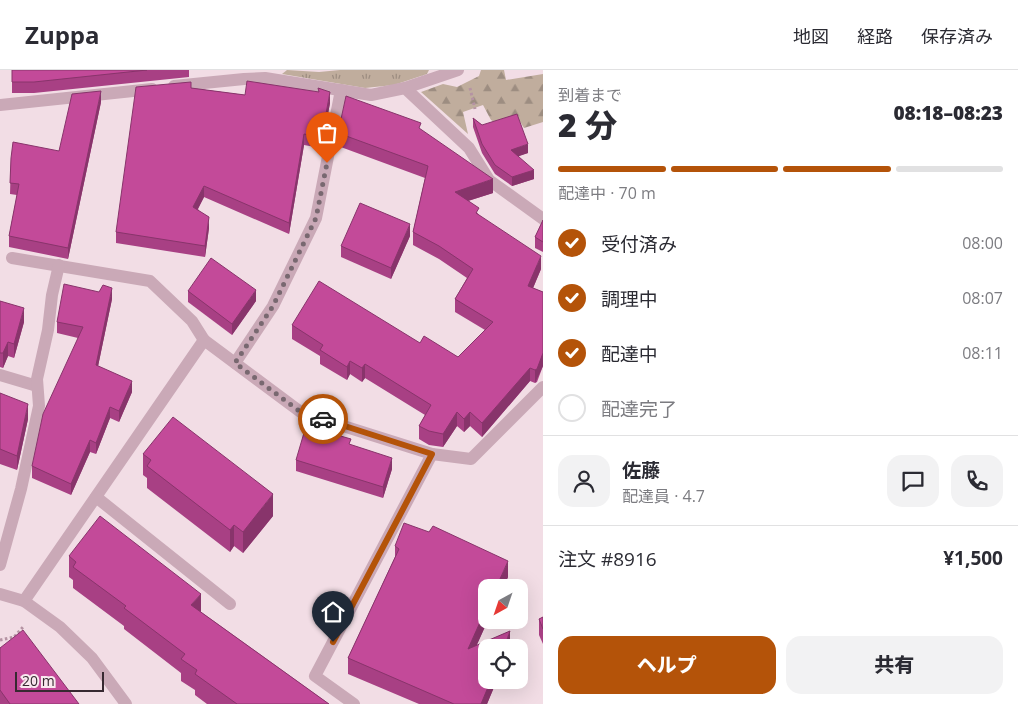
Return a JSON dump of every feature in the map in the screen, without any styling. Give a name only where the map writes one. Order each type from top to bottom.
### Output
[{"type":"street","points":[[0,104],[243,74],[371,95],[405,88],[458,70]]},
{"type":"street","points":[[405,88],[469,148],[489,180],[543,219]]},
{"type":"street","points":[[235,363],[273,306],[316,218],[341,90]]},
{"type":"street","points":[[12,258],[150,281],[192,321],[204,340],[302,413],[432,454],[471,458],[543,387]]},
{"type":"street","points":[[0,565],[22,489],[39,406],[37,379],[48,330],[52,295],[59,265]]},
{"type":"street","points":[[24,601],[204,340]]},
{"type":"street","points":[[0,375],[37,386]]},
{"type":"street","points":[[354,704],[315,676],[432,454]]},
{"type":"street","points":[[96,496],[230,604]]},
{"type":"street","points":[[0,594],[24,601],[60,627],[92,658],[126,704]]},
{"type":"path","points":[[468,81],[475,109]]},
{"type":"path","points":[[0,640],[14,637],[38,612]]},
{"type":"green space","points":[[287,70],[319,72],[340,70],[429,70],[427,74],[394,85],[365,88],[282,74]]},
{"type":"green space","points":[[481,70],[504,70],[506,80],[543,74],[543,122],[524,128],[519,120],[500,125],[491,120],[483,105],[463,112],[468,134],[421,92],[443,84],[457,87],[479,76]]},
{"type":"building","points":[[12,70],[147,70],[34,82],[12,82]]},
{"type":"building","points":[[247,81],[319,92],[318,88],[330,92],[323,130],[317,127],[315,136],[304,134],[289,223],[204,186],[193,207],[209,217],[205,246],[116,232],[136,87],[191,82],[191,88],[245,95]]},
{"type":"building","points":[[101,91],[68,248],[9,236],[19,184],[10,183],[13,142],[59,151],[72,94]]},
{"type":"building","points":[[346,96],[421,123],[419,128],[493,179],[455,192],[479,208],[476,213],[541,256],[528,286],[543,292],[543,353],[537,369],[530,368],[482,423],[470,412],[464,419],[457,412],[443,434],[429,431],[419,426],[431,405],[365,364],[362,368],[350,361],[347,367],[320,350],[323,345],[292,325],[319,281],[420,343],[424,336],[458,357],[493,322],[455,299],[473,269],[439,246],[413,232],[428,166],[338,133]]},
{"type":"building","points":[[517,114],[528,144],[511,150],[534,170],[512,177],[495,165],[482,144],[473,118],[482,125]]},
{"type":"building","points":[[360,203],[410,224],[391,268],[341,246]]},
{"type":"building","points":[[543,220],[543,242],[535,237]]},
{"type":"building","points":[[211,258],[256,290],[232,324],[188,291]]},
{"type":"building","points":[[64,284],[99,292],[103,285],[112,288],[96,365],[132,381],[119,411],[110,407],[96,443],[90,440],[71,484],[32,466],[43,414],[83,327],[57,322]]},
{"type":"building","points":[[0,301],[24,308],[14,344],[8,342],[3,353],[0,353]]},
{"type":"building","points":[[0,393],[28,404],[17,456],[0,449]]},
{"type":"building","points":[[173,417],[273,494],[243,532],[234,525],[230,530],[147,466],[151,460],[143,454]]},
{"type":"building","points":[[306,426],[351,439],[349,444],[392,458],[383,487],[296,460]]},
{"type":"building","points":[[100,516],[201,594],[191,605],[329,704],[237,704],[195,674],[197,670],[181,659],[185,654],[124,608],[126,606],[73,567],[76,562],[69,556]]},
{"type":"building","points":[[404,523],[429,532],[433,526],[508,561],[500,579],[478,579],[478,627],[468,649],[478,645],[478,689],[487,689],[481,704],[454,704],[348,658],[399,549],[395,546]]},
{"type":"building","points":[[543,617],[543,629],[539,619]]},
{"type":"building","points":[[23,630],[79,704],[10,704],[0,690],[0,648]]},
{"type":"building","points":[[510,631],[507,639],[491,639]]},
{"type":"way so far","points":[[323,419],[302,413],[235,363],[273,306],[316,218],[327,163]]},
{"type":"route","points":[[323,419],[432,454],[333,642]]}]
